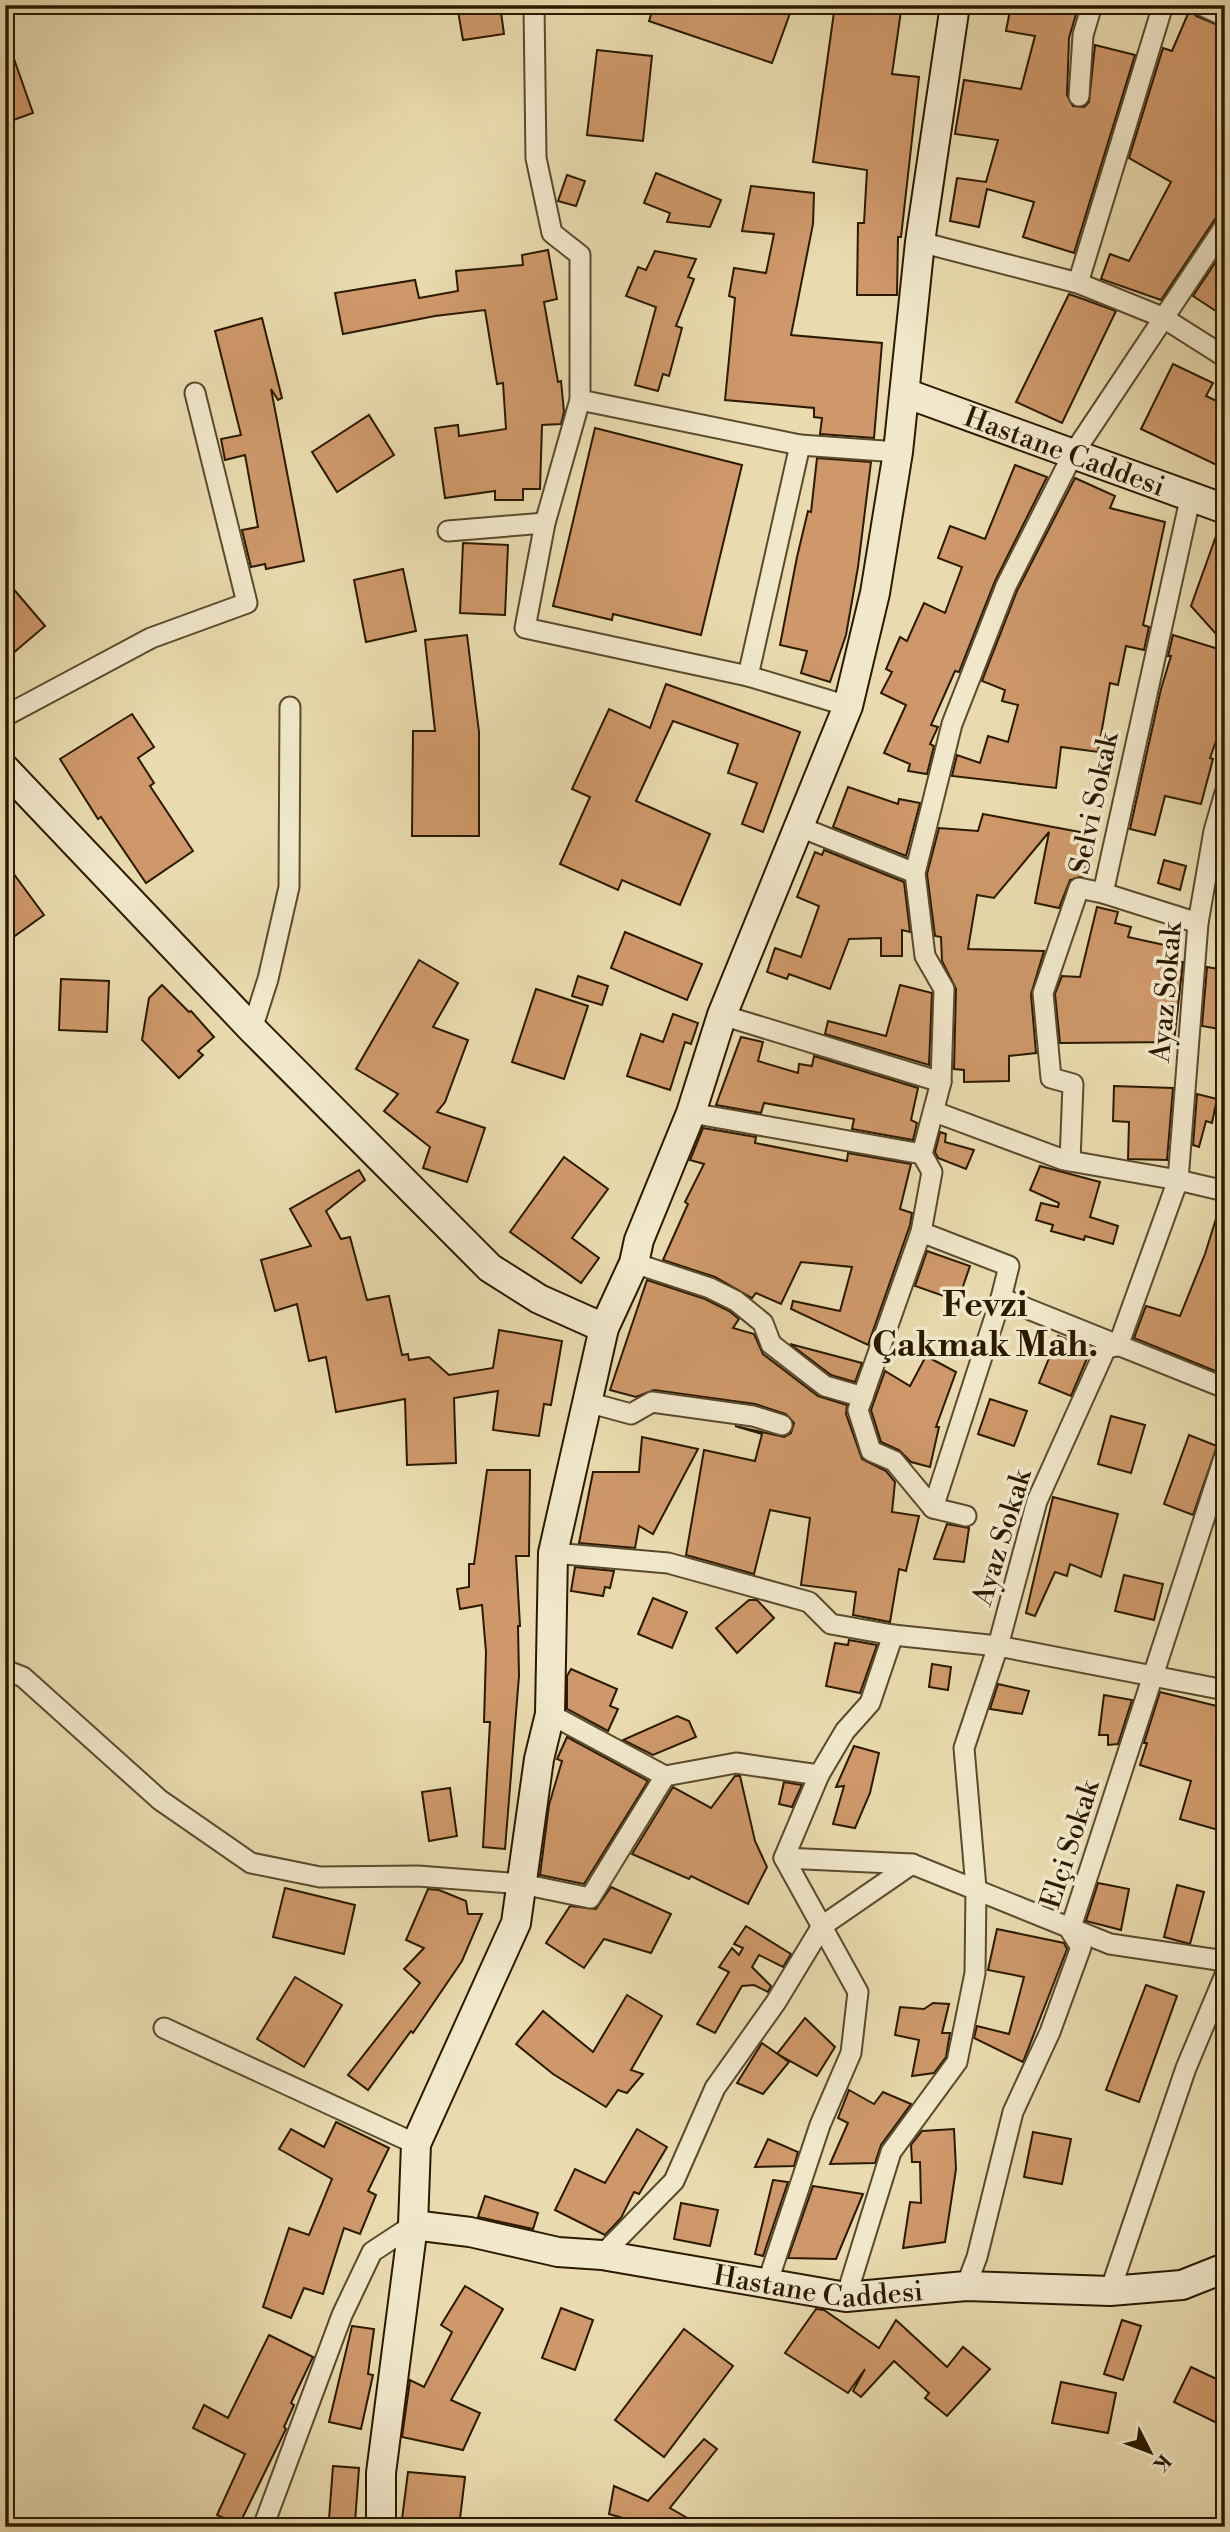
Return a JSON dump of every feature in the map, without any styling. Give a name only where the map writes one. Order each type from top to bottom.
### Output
[{"type":"street","points":[[534,5],[536,158],[552,233],[580,255],[580,400],[545,523],[525,628],[748,676],[848,706]]},
{"type":"street","points":[[381,2527],[382,2473],[413,2225],[416,2144],[516,1923],[540,1759],[550,1714],[553,1553],[604,1328],[634,1263],[639,1240],[691,1113],[722,1015],[848,706],[875,593],[898,452],[920,242],[955,5]]},
{"type":"street","points":[[1079,96],[1083,35],[1092,5]]},
{"type":"street","points":[[1078,283],[1163,5]]},
{"type":"street","points":[[1201,5],[1225,16]]},
{"type":"street","points":[[966,1516],[933,1508],[894,1461],[872,1451],[858,1410],[921,1232],[932,1172],[922,1154],[941,1082],[944,989],[925,956],[915,873],[952,724],[1006,586],[1073,454],[1225,226]]},
{"type":"street","points":[[920,242],[1078,283],[1162,317],[1225,357]]},
{"type":"street","points":[[5,716],[151,638],[247,603],[195,393]]},
{"type":"street","name":"Hastane Caddesi","points":[[905,393],[1225,509]]},
{"type":"street","points":[[580,400],[800,444],[898,452]]},
{"type":"street","points":[[748,676],[800,444]]},
{"type":"street","name":"Selvi Sokak","points":[[1070,1161],[1073,1084],[1051,1078],[1043,993],[1079,887],[1103,892],[1191,495]]},
{"type":"street","points":[[448,531],[545,523]]},
{"type":"street","points":[[252,1029],[268,979],[289,887],[290,707]]},
{"type":"street","points":[[5,769],[252,1029],[490,1268],[539,1299],[604,1328]]},
{"type":"street","name":"Ayaz Sokak","points":[[846,2297],[891,2152],[957,2062],[975,1973],[976,1888],[964,1748],[998,1646],[1037,1501],[1093,1370],[1106,1348],[1118,1346],[1178,1180],[1199,923],[1214,831],[1225,793]]},
{"type":"street","points":[[800,827],[915,873]]},
{"type":"street","points":[[1103,892],[1199,923]]},
{"type":"street","points":[[722,1015],[941,1082]]},
{"type":"street","points":[[934,1112],[1070,1161],[1225,1191]]},
{"type":"street","points":[[691,1113],[922,1154]]},
{"type":"street","points":[[921,1232],[1009,1266],[933,1508]]},
{"type":"street","points":[[634,1263],[710,1288],[736,1301],[762,1323],[771,1344],[825,1386],[863,1397]]},
{"type":"street","points":[[1001,1298],[1225,1388]]},
{"type":"street","points":[[587,1402],[631,1414],[652,1402],[752,1416],[782,1425]]},
{"type":"street","name":"Elçi Sokak","points":[[966,2286],[977,2258],[1013,2112],[1050,2032],[1081,1947],[1070,1930],[1225,1455]]},
{"type":"street","points":[[553,1553],[668,1563],[809,1602],[831,1624],[893,1635],[998,1646],[1225,1690]]},
{"type":"street","points":[[784,1858],[819,1774],[845,1731],[870,1703],[893,1635]]},
{"type":"street","points":[[5,1670],[23,1677],[160,1800],[251,1863],[320,1877],[418,1876],[522,1884],[590,1898],[665,1776]]},
{"type":"street","points":[[550,1714],[665,1776],[736,1763],[819,1774]]},
{"type":"street","points":[[784,1858],[912,1864],[1110,1944],[1225,1961]]},
{"type":"street","points":[[767,2284],[820,2125],[851,2053],[858,1992],[784,1858]]},
{"type":"street","points":[[602,2255],[674,2181],[715,2088],[776,2002],[822,1926],[912,1864]]},
{"type":"street","points":[[1110,2291],[1186,2068],[1225,1975]]},
{"type":"street","points":[[164,2028],[416,2144]]},
{"type":"street","points":[[263,2527],[342,2315],[372,2252],[413,2225]]},
{"type":"street","name":"Hastane Caddesi","points":[[413,2225],[470,2232],[558,2252],[602,2255],[846,2297],[966,2286],[1110,2291],[1182,2285],[1225,2268]]},
{"type":"building","points":[[457,5],[500,5],[504,34],[463,40]]},
{"type":"building","points":[[654,5],[793,5],[772,63],[649,21]]},
{"type":"building","points":[[835,5],[896,5],[896,11],[901,11],[892,74],[919,77],[901,237],[898,237],[897,295],[857,295],[858,223],[864,223],[867,170],[813,162]]},
{"type":"building","points":[[1011,5],[1036,5],[1076,14],[1069,38],[1067,95],[1073,106],[1084,107],[1089,102],[1095,45],[1135,55],[1074,253],[1023,237],[1034,202],[987,189],[979,227],[950,221],[957,178],[986,182],[998,140],[955,134],[964,80],[1021,89],[1035,36],[1006,31]]},
{"type":"building","points":[[1190,9],[1196,16],[1225,28],[1225,214],[1215,219],[1161,300],[1101,279],[1110,254],[1129,261],[1171,182],[1129,158],[1163,48],[1172,51]]},
{"type":"building","points":[[8,42],[33,113],[5,123],[5,43]]},
{"type":"building","points":[[597,50],[652,56],[643,141],[587,135]]},
{"type":"building","points":[[656,173],[721,200],[710,227],[667,222],[670,213],[644,203]]},
{"type":"building","points":[[567,175],[585,181],[576,206],[558,201]]},
{"type":"building","points":[[751,186],[814,193],[813,224],[791,335],[882,343],[874,438],[820,434],[822,418],[814,417],[814,408],[725,400],[735,298],[729,296],[734,268],[766,273],[774,234],[742,231]]},
{"type":"building","points":[[1225,248],[1225,317],[1193,296]]},
{"type":"building","points":[[548,250],[557,299],[544,302],[558,382],[561,381],[564,412],[561,424],[542,425],[540,489],[523,489],[523,500],[495,500],[495,491],[445,498],[435,428],[458,425],[459,436],[506,429],[503,383],[497,384],[485,310],[435,316],[343,334],[335,293],[415,280],[419,298],[458,291],[456,271],[523,265],[522,255]]},
{"type":"building","points":[[655,251],[696,259],[688,277],[694,279],[676,326],[682,328],[669,376],[663,374],[658,391],[635,385],[656,307],[626,296],[638,267],[646,270]]},
{"type":"building","points":[[1069,294],[1116,311],[1062,423],[1016,402]]},
{"type":"building","points":[[262,318],[282,398],[278,400],[271,389],[304,561],[266,569],[265,564],[251,567],[242,530],[258,527],[245,455],[225,460],[221,439],[241,435],[215,331]]},
{"type":"building","points":[[1173,364],[1213,383],[1206,396],[1225,405],[1225,469],[1141,429]]},
{"type":"building","points":[[369,415],[394,455],[337,492],[312,452]]},
{"type":"building","points":[[595,428],[742,465],[701,635],[613,614],[612,620],[553,606]]},
{"type":"building","points":[[817,458],[871,462],[858,567],[846,635],[830,682],[801,673],[807,651],[780,645],[797,557],[808,511],[811,512]]},
{"type":"building","points":[[1015,465],[1047,477],[995,581],[959,672],[955,671],[931,725],[938,727],[930,744],[934,746],[927,774],[908,771],[910,764],[884,753],[906,705],[881,693],[892,672],[886,669],[900,637],[907,641],[924,603],[945,613],[962,567],[938,558],[950,526],[985,539]]},
{"type":"building","points":[[1075,478],[1115,496],[1110,508],[1165,522],[1143,625],[1149,627],[1144,650],[1126,646],[1118,685],[1110,683],[1098,752],[1061,747],[1056,788],[952,776],[957,755],[980,763],[988,736],[1008,742],[1018,705],[1002,701],[1005,690],[982,681],[1017,591]]},
{"type":"building","points":[[1220,525],[1225,525],[1225,644],[1191,606]]},
{"type":"building","points":[[463,543],[508,545],[505,615],[460,613]]},
{"type":"building","points":[[403,569],[416,631],[366,642],[354,580]]},
{"type":"building","points":[[5,579],[45,626],[5,660]]},
{"type":"building","points":[[467,635],[479,732],[479,836],[412,836],[413,731],[435,731],[425,640]]},
{"type":"building","points":[[1173,635],[1225,651],[1225,715],[1210,758],[1213,759],[1201,804],[1165,796],[1155,835],[1130,829],[1161,689],[1171,656],[1168,656]]},
{"type":"building","points":[[666,684],[800,732],[763,832],[742,824],[757,783],[728,773],[738,744],[673,721],[636,801],[710,834],[680,905],[622,880],[618,890],[560,864],[590,797],[572,789],[609,709],[650,728]]},
{"type":"building","points":[[132,714],[154,747],[138,758],[154,783],[150,786],[193,851],[146,883],[101,817],[98,819],[60,759]]},
{"type":"building","points":[[848,787],[898,804],[899,799],[920,803],[906,856],[833,827]]},
{"type":"building","points":[[983,814],[1091,834],[1083,876],[1070,880],[1059,908],[1035,903],[1049,832],[994,898],[977,895],[968,949],[1044,951],[1031,994],[1036,1053],[1009,1056],[1009,1081],[964,1082],[964,1070],[954,1069],[956,989],[942,961],[941,937],[935,936],[927,874],[939,828],[978,831]]},
{"type":"building","points":[[824,850],[904,882],[910,932],[902,930],[902,956],[881,956],[881,938],[849,939],[830,989],[789,974],[787,979],[767,972],[775,948],[801,957],[819,906],[797,897],[815,852],[822,855]]},
{"type":"building","points":[[1164,860],[1186,866],[1180,890],[1158,883]]},
{"type":"building","points":[[5,862],[44,915],[5,943]]},
{"type":"building","points":[[1097,907],[1118,912],[1115,923],[1131,927],[1128,937],[1169,946],[1166,959],[1183,962],[1174,1042],[1060,1043],[1055,994],[1062,976],[1080,977]]},
{"type":"building","points":[[625,932],[702,964],[687,1000],[611,968]]},
{"type":"building","points":[[419,960],[458,983],[433,1027],[468,1040],[445,1102],[437,1112],[485,1128],[467,1182],[423,1168],[430,1147],[384,1111],[398,1094],[356,1069]]},
{"type":"building","points":[[1207,967],[1225,970],[1225,1030],[1202,1026]]},
{"type":"building","points":[[578,976],[608,986],[602,1005],[572,996]]},
{"type":"building","points":[[61,979],[109,981],[107,1032],[59,1030]]},
{"type":"building","points":[[162,985],[191,1011],[214,1037],[198,1051],[203,1055],[179,1078],[142,1040],[149,998]]},
{"type":"building","points":[[900,985],[932,993],[929,1065],[825,1034],[828,1021],[886,1036]]},
{"type":"building","points":[[536,989],[588,1006],[564,1079],[512,1062]]},
{"type":"building","points":[[673,1014],[698,1023],[691,1044],[685,1042],[670,1090],[627,1076],[641,1034],[663,1042]]},
{"type":"building","points":[[741,1037],[763,1042],[758,1061],[798,1073],[799,1064],[812,1066],[814,1056],[918,1088],[911,1120],[917,1123],[913,1140],[852,1129],[854,1119],[764,1103],[761,1113],[716,1105]]},
{"type":"building","points":[[1114,1086],[1173,1088],[1167,1160],[1128,1159],[1129,1122],[1113,1121]]},
{"type":"building","points":[[1197,1094],[1217,1099],[1212,1123],[1206,1121],[1199,1147],[1193,1145]]},
{"type":"building","points":[[703,1128],[756,1137],[755,1143],[847,1161],[848,1153],[911,1164],[900,1209],[912,1213],[910,1225],[868,1345],[791,1309],[793,1301],[840,1311],[852,1267],[801,1262],[781,1304],[756,1293],[752,1298],[715,1277],[663,1260],[688,1204],[685,1202],[704,1164],[690,1160]]},
{"type":"building","points":[[940,1132],[946,1134],[945,1142],[974,1150],[966,1169],[938,1158],[935,1152]]},
{"type":"building","points":[[564,1157],[608,1189],[572,1238],[599,1258],[581,1283],[510,1232]]},
{"type":"building","points":[[1040,1166],[1100,1182],[1090,1217],[1118,1226],[1113,1244],[1051,1231],[1053,1225],[1036,1220],[1041,1203],[1058,1207],[1059,1203],[1030,1190]]},
{"type":"building","points":[[359,1170],[365,1180],[326,1211],[341,1239],[350,1237],[367,1300],[389,1296],[402,1355],[408,1354],[409,1360],[429,1357],[449,1375],[493,1368],[499,1330],[562,1341],[551,1405],[544,1404],[539,1436],[493,1430],[498,1391],[454,1398],[456,1463],[407,1465],[405,1399],[336,1412],[326,1357],[309,1361],[297,1304],[275,1311],[261,1260],[311,1246],[290,1209]]},
{"type":"building","points":[[1220,1206],[1225,1206],[1225,1375],[1134,1338],[1146,1306],[1180,1316],[1205,1254]]},
{"type":"building","points":[[927,1251],[970,1266],[958,1301],[915,1286]]},
{"type":"building","points":[[647,1280],[705,1299],[729,1311],[739,1319],[733,1328],[754,1334],[763,1354],[818,1396],[847,1405],[846,1414],[862,1459],[886,1471],[895,1482],[892,1512],[919,1516],[906,1571],[899,1569],[890,1622],[853,1615],[856,1592],[801,1585],[810,1518],[770,1510],[754,1574],[686,1555],[704,1450],[755,1461],[762,1434],[735,1426],[784,1437],[791,1433],[794,1423],[786,1414],[755,1404],[654,1390],[636,1397],[610,1390]]},
{"type":"building","points":[[1058,1336],[1091,1349],[1071,1396],[1039,1383]]},
{"type":"building","points":[[790,1344],[862,1363],[855,1382],[831,1375]]},
{"type":"building","points":[[926,1356],[956,1372],[936,1427],[939,1427],[930,1467],[911,1462],[899,1450],[881,1442],[871,1410],[885,1371],[910,1386]]},
{"type":"building","points":[[990,1399],[1027,1411],[1014,1446],[978,1434]]},
{"type":"building","points":[[1111,1416],[1145,1425],[1131,1473],[1098,1464]]},
{"type":"building","points":[[1189,1435],[1217,1446],[1193,1515],[1164,1504]]},
{"type":"building","points":[[642,1437],[698,1449],[653,1534],[639,1526],[635,1548],[579,1543],[593,1472],[639,1472]]},
{"type":"building","points":[[487,1470],[530,1470],[529,1556],[516,1556],[520,1626],[519,1676],[505,1849],[483,1847],[490,1722],[484,1722],[486,1652],[482,1605],[460,1609],[457,1589],[469,1587],[469,1564],[474,1564]]},
{"type":"building","points":[[1053,1497],[1118,1514],[1101,1577],[1070,1564],[1067,1576],[1055,1572],[1035,1616],[1026,1613]]},
{"type":"building","points":[[947,1524],[969,1528],[964,1562],[934,1559]]},
{"type":"building","points":[[575,1567],[614,1571],[610,1588],[605,1587],[603,1596],[571,1591]]},
{"type":"building","points":[[1124,1575],[1163,1584],[1154,1620],[1115,1611]]},
{"type":"building","points":[[653,1598],[687,1612],[672,1648],[638,1634]]},
{"type":"building","points":[[749,1600],[757,1600],[774,1618],[737,1653],[716,1628]]},
{"type":"building","points":[[849,1640],[877,1645],[860,1693],[826,1686],[835,1643],[848,1645]]},
{"type":"building","points":[[932,1664],[951,1667],[948,1690],[929,1687]]},
{"type":"building","points":[[571,1669],[617,1689],[610,1706],[618,1709],[608,1731],[567,1709],[567,1676]]},
{"type":"building","points":[[998,1684],[1029,1691],[1022,1714],[990,1709]]},
{"type":"building","points":[[1160,1692],[1225,1708],[1225,1832],[1180,1819],[1191,1781],[1140,1765]]},
{"type":"building","points":[[1104,1695],[1132,1700],[1118,1744],[1108,1745],[1108,1735],[1099,1735]]},
{"type":"building","points":[[677,1716],[689,1721],[696,1737],[653,1755],[623,1740]]},
{"type":"building","points":[[567,1737],[648,1781],[584,1884],[540,1875],[549,1805],[562,1761],[557,1759]]},
{"type":"building","points":[[854,1746],[879,1753],[870,1793],[855,1828],[833,1824],[844,1786],[836,1787]]},
{"type":"building","points":[[735,1776],[740,1776],[755,1841],[767,1867],[748,1904],[691,1876],[689,1879],[632,1854],[673,1787],[711,1808]]},
{"type":"building","points":[[784,1782],[802,1785],[792,1807],[779,1804]]},
{"type":"building","points":[[450,1788],[457,1836],[429,1841],[422,1792]]},
{"type":"building","points":[[1098,1883],[1129,1889],[1121,1930],[1086,1921]]},
{"type":"building","points":[[1177,1885],[1204,1892],[1190,1944],[1164,1937]]},
{"type":"building","points":[[611,1887],[671,1914],[651,1953],[604,1939],[584,1968],[546,1943],[570,1906],[596,1909]]},
{"type":"building","points":[[285,1888],[355,1905],[344,1954],[273,1937]]},
{"type":"building","points":[[428,1889],[439,1890],[466,1901],[468,1914],[482,1914],[462,1961],[413,2033],[411,2031],[368,2090],[348,2075],[420,1983],[404,1969],[424,1948],[406,1940]]},
{"type":"building","points":[[746,1926],[791,1954],[783,1967],[759,1955],[752,1967],[771,1986],[768,1992],[754,1985],[742,1986],[715,2033],[697,2024],[729,1972],[719,1967],[732,1948],[739,1955],[743,1948],[734,1944]]},
{"type":"building","points":[[997,1929],[1064,1943],[1067,1949],[1023,2062],[974,2038],[977,2026],[1009,2034],[1024,1977],[988,1970]]},
{"type":"building","points":[[295,1977],[342,2005],[304,2067],[257,2039]]},
{"type":"building","points":[[1146,1985],[1177,1996],[1139,2102],[1106,2090]]},
{"type":"building","points":[[627,1995],[662,2016],[631,2070],[643,2074],[627,2093],[618,2090],[606,2107],[553,2074],[516,2044],[543,2011],[593,2052]]},
{"type":"building","points":[[933,2003],[949,2004],[942,2033],[950,2033],[946,2057],[934,2073],[912,2076],[919,2040],[895,2035],[900,2007],[924,2009]]},
{"type":"building","points":[[805,2018],[835,2047],[817,2076],[777,2054]]},
{"type":"building","points":[[762,2043],[789,2062],[763,2094],[737,2083]]},
{"type":"building","points":[[849,2090],[874,2104],[883,2092],[911,2104],[881,2145],[875,2163],[830,2164],[848,2123],[838,2118]]},
{"type":"building","points":[[336,2122],[389,2148],[368,2191],[376,2195],[360,2234],[344,2228],[323,2294],[304,2288],[291,2318],[263,2307],[289,2228],[309,2235],[332,2179],[279,2149],[291,2129],[324,2147]]},
{"type":"building","points":[[637,2129],[667,2147],[639,2194],[634,2192],[621,2218],[605,2235],[555,2210],[575,2169],[605,2183]]},
{"type":"building","points":[[954,2129],[956,2169],[945,2242],[903,2248],[910,2202],[921,2203],[920,2162],[912,2162],[911,2145],[922,2131]]},
{"type":"building","points":[[1033,2132],[1071,2139],[1062,2184],[1024,2177]]},
{"type":"building","points":[[768,2139],[798,2152],[794,2166],[755,2167]]},
{"type":"building","points":[[773,2180],[788,2182],[763,2256],[755,2254]]},
{"type":"building","points":[[813,2186],[863,2194],[836,2259],[788,2258]]},
{"type":"building","points":[[485,2196],[538,2213],[533,2229],[478,2217]]},
{"type":"building","points":[[681,2203],[718,2210],[710,2246],[674,2239]]},
{"type":"building","points":[[465,2286],[503,2309],[451,2400],[480,2413],[463,2450],[402,2437],[410,2380],[424,2387],[452,2332],[441,2325]]},
{"type":"building","points":[[561,2308],[593,2320],[575,2370],[542,2358]]},
{"type":"building","points":[[816,2309],[824,2310],[879,2348],[896,2320],[947,2367],[963,2347],[990,2369],[947,2416],[925,2398],[929,2393],[894,2361],[861,2397],[853,2391],[865,2369],[848,2393],[785,2353]]},
{"type":"building","points":[[1122,2320],[1141,2326],[1123,2380],[1104,2374]]},
{"type":"building","points":[[352,2326],[374,2329],[368,2374],[373,2375],[361,2429],[329,2422]]},
{"type":"building","points":[[684,2329],[733,2366],[664,2457],[615,2420]]},
{"type":"building","points":[[269,2335],[313,2357],[291,2403],[294,2405],[284,2427],[286,2429],[239,2525],[217,2515],[245,2454],[193,2428],[204,2405],[228,2418]]},
{"type":"building","points":[[1191,2367],[1225,2383],[1225,2413],[1219,2424],[1174,2402]]},
{"type":"building","points":[[1061,2382],[1116,2393],[1108,2433],[1052,2423]]},
{"type":"building","points":[[704,2439],[717,2449],[670,2508],[703,2527],[653,2527],[609,2514],[614,2486],[648,2501]]},
{"type":"building","points":[[333,2466],[359,2468],[355,2522],[329,2519]]},
{"type":"building","points":[[408,2472],[465,2477],[459,2527],[401,2527]]},
{"type":"district","name":"Fevzi Çakmak Mah.","points":[[985,1324]]}]
